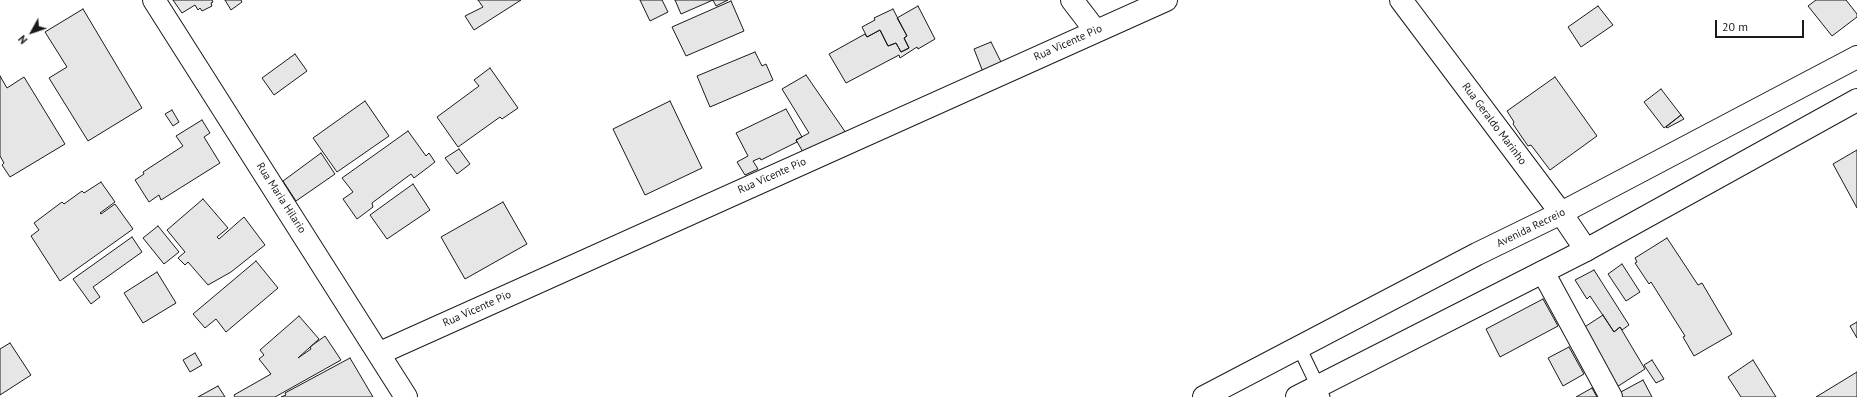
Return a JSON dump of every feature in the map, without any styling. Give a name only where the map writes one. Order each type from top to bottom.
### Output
[{"type":"street","name":"Rua Maria Hilario","points":[[154,0],[380,353],[406,397]]},
{"type":"street","points":[[1072,0],[1095,30]]},
{"type":"street","name":"Rua Vicente Pio","points":[[380,353],[1095,30],[1166,0]]},
{"type":"street","name":"Rua Geraldo Marinho","points":[[1401,0],[1561,213],[1586,250]]},
{"type":"street","name":"Avenida Recreio","points":[[1204,397],[1477,254],[1561,213],[1857,57]]},
{"type":"street","points":[[1297,397],[1320,392],[1586,250],[1857,100]]},
{"type":"street","points":[[1543,272],[1611,397]]},
{"type":"lane","points":[[1299,347],[1320,392]]},
{"type":"building","points":[[173,0],[212,0],[213,2],[211,3],[212,6],[202,11],[200,8],[198,10],[195,5],[182,13]]},
{"type":"building","points":[[225,0],[241,0],[242,2],[231,10]]},
{"type":"building","points":[[478,0],[521,0],[474,30],[465,16],[483,7]]},
{"type":"building","points":[[640,0],[662,0],[668,12],[650,21]]},
{"type":"building","points":[[675,0],[713,0],[681,14]]},
{"type":"building","points":[[713,0],[728,0],[716,6]]},
{"type":"building","points":[[1816,0],[1846,0],[1857,14],[1857,17],[1832,36],[1808,6]]},
{"type":"building","points":[[731,1],[744,31],[686,56],[672,27]]},
{"type":"building","points":[[918,6],[935,39],[918,49],[917,47],[900,58],[899,55],[846,83],[829,54],[865,34],[867,37],[880,30],[888,46],[896,43],[901,52],[909,48],[904,38],[907,36],[897,18]]},
{"type":"building","points":[[1598,6],[1613,25],[1581,47],[1568,27]]},
{"type":"building","points":[[83,9],[142,108],[88,141],[49,78],[67,67],[45,32]]},
{"type":"building","points":[[893,9],[907,36],[904,38],[909,48],[901,52],[896,43],[888,46],[880,30],[867,37],[862,27],[875,20],[874,18]]},
{"type":"building","points":[[991,42],[1002,64],[983,72],[974,49]]},
{"type":"building","points":[[755,52],[762,66],[766,64],[773,80],[710,107],[697,76]]},
{"type":"building","points":[[295,54],[307,71],[274,95],[262,78]]},
{"type":"building","points":[[490,68],[518,108],[502,119],[500,117],[458,147],[437,117],[479,86],[474,80]]},
{"type":"building","points":[[806,75],[846,133],[803,152],[796,140],[809,133],[782,89]]},
{"type":"building","points":[[0,76],[7,88],[24,77],[65,144],[10,177],[2,165],[4,163],[0,156]]},
{"type":"building","points":[[1555,77],[1597,136],[1550,170],[1531,145],[1528,146],[1513,124],[1514,122],[1507,111]]},
{"type":"building","points":[[1661,89],[1681,115],[1664,128],[1644,102]]},
{"type":"building","points":[[365,101],[389,136],[337,172],[313,138]]},
{"type":"building","points":[[670,101],[702,168],[645,195],[613,129]]},
{"type":"building","points":[[786,109],[802,137],[796,140],[797,142],[761,160],[760,158],[753,161],[758,169],[745,175],[737,162],[748,156],[736,133]]},
{"type":"building","points":[[172,110],[179,122],[173,126],[165,114]]},
{"type":"building","points":[[1681,115],[1684,119],[1667,128],[1666,127]]},
{"type":"building","points":[[202,120],[210,133],[204,137],[220,163],[161,200],[159,195],[149,202],[135,180],[144,174],[143,172],[183,146],[176,136]]},
{"type":"building","points":[[408,131],[426,156],[429,153],[435,162],[414,178],[411,174],[372,203],[373,207],[357,219],[343,199],[353,192],[342,178]]},
{"type":"building","points":[[459,149],[470,164],[457,174],[445,158]]},
{"type":"building","points":[[1857,150],[1857,208],[1833,164]]},
{"type":"building","points":[[321,153],[335,174],[296,201],[283,181]]},
{"type":"building","points":[[101,182],[115,202],[100,213],[101,214],[115,204],[133,229],[60,281],[31,236],[39,230],[34,223],[62,202],[64,204],[82,191],[84,193]]},
{"type":"building","points":[[413,184],[430,210],[387,239],[370,215]]},
{"type":"building","points":[[203,199],[228,228],[217,237],[219,239],[244,217],[265,245],[231,272],[208,285],[188,262],[185,265],[178,258],[185,252],[167,230]]},
{"type":"building","points":[[503,202],[527,244],[465,279],[441,237]]},
{"type":"building","points":[[158,226],[179,252],[164,264],[143,238]]},
{"type":"building","points":[[132,237],[142,252],[93,287],[100,297],[91,304],[73,279]]},
{"type":"building","points":[[1667,238],[1698,285],[1702,283],[1732,334],[1694,356],[1683,337],[1685,336],[1651,282],[1649,284],[1635,263],[1637,262],[1635,258]]},
{"type":"building","points":[[256,261],[278,288],[226,332],[216,319],[205,328],[193,314]]},
{"type":"building","points":[[1622,264],[1640,292],[1626,301],[1608,274]]},
{"type":"building","points":[[1594,270],[1629,325],[1622,330],[1620,327],[1614,332],[1590,296],[1587,299],[1575,280]]},
{"type":"building","points":[[157,272],[176,303],[143,323],[124,293]]},
{"type":"building","points":[[1543,299],[1558,326],[1500,357],[1486,329]]},
{"type":"building","points":[[1603,315],[1614,332],[1620,327],[1645,369],[1612,390],[1580,330]]},
{"type":"building","points":[[299,316],[319,339],[311,346],[325,336],[341,360],[275,397],[235,397],[234,395],[271,374],[259,359],[264,355],[260,350]],"holes":[[[310,347],[311,349],[298,358]]]},
{"type":"building","points":[[1857,322],[1857,338],[1850,326]]},
{"type":"building","points":[[10,343],[31,375],[0,395],[0,349]]},
{"type":"building","points":[[1569,347],[1584,374],[1563,386],[1548,358]]},
{"type":"building","points":[[195,353],[202,365],[190,372],[183,360]]},
{"type":"building","points":[[350,358],[373,397],[281,397],[286,395],[285,393]]},
{"type":"building","points":[[1652,360],[1664,379],[1656,383],[1644,365]]},
{"type":"building","points":[[1753,360],[1776,397],[1741,397],[1728,377]]},
{"type":"building","points":[[1857,372],[1857,397],[1816,397]]},
{"type":"building","points":[[1643,380],[1652,397],[1621,397],[1619,393]]},
{"type":"building","points":[[218,386],[225,397],[198,397]]},
{"type":"building","points":[[1592,388],[1597,397],[1576,397]]}]
